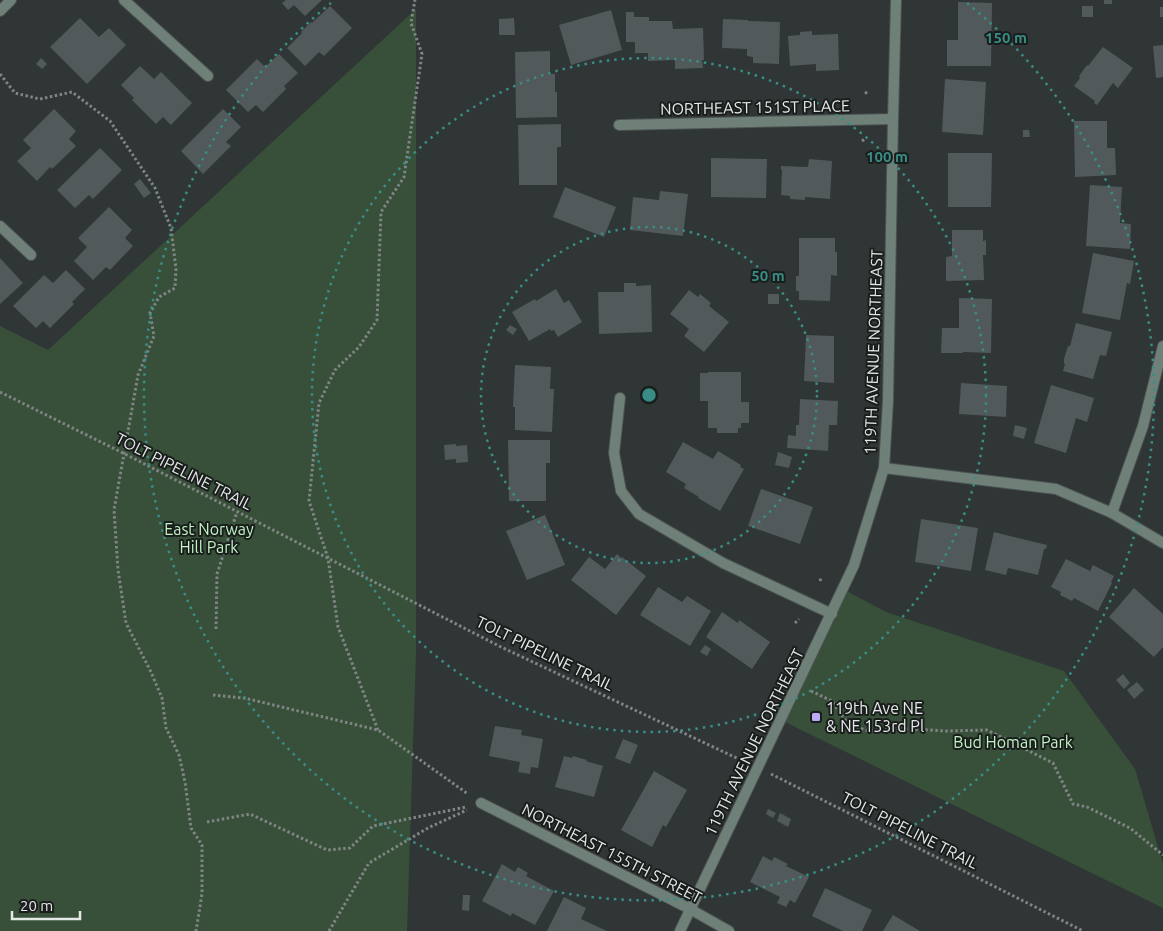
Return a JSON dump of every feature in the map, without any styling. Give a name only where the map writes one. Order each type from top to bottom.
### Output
[{"type":"street","points":[[0,11],[11,0]]},
{"type":"street","points":[[124,0],[208,76]]},
{"type":"street","name":"119TH AVENUE NORTHEAST","points":[[680,931],[832,614],[854,564],[884,468],[888,401],[896,0]]},
{"type":"street","name":"NORTHEAST 151ST PLACE","points":[[619,125],[893,119]]},
{"type":"street","points":[[0,226],[31,255]]},
{"type":"street","points":[[1112,512],[1144,426],[1163,346]]},
{"type":"street","points":[[620,398],[614,453],[621,491],[639,514],[723,563],[832,614]]},
{"type":"street","points":[[884,468],[1056,488],[1112,512],[1163,543]]},
{"type":"street","name":"NORTHEAST 155TH STREET","points":[[481,803],[690,909],[729,931]]},
{"type":"path","points":[[378,730],[338,627],[328,558],[309,501],[319,403],[335,370],[359,347],[376,320],[381,212],[404,178],[422,54],[411,23],[415,0]]},
{"type":"path","points":[[0,74],[15,93],[40,99],[72,92],[110,121],[155,188],[171,228],[176,269],[174,288],[159,297],[150,313],[154,336],[138,375],[114,510],[118,570],[126,623],[162,698],[166,728],[179,755],[185,782],[191,828],[202,845],[202,894],[196,931]]},
{"type":"path","points":[[862,141],[866,138]]},
{"type":"path","name":"TOLT PIPELINE TRAIL","points":[[0,392],[501,647],[758,768],[1083,931]]},
{"type":"path","points":[[216,629],[218,574],[237,512]]},
{"type":"path","points":[[795,623],[799,619]]},
{"type":"path","points":[[798,684],[832,701],[848,724],[868,731],[896,728],[946,731],[987,730],[1053,763],[1073,804],[1087,807],[1130,828],[1163,855]]},
{"type":"path","points":[[213,695],[244,698],[378,730],[481,803]]},
{"type":"path","points":[[207,822],[250,814],[327,850],[350,848],[373,826],[481,803]]},
{"type":"path","points":[[329,931],[369,862],[428,828],[481,803]]},
{"type":"green space","name":"East Norway Hill Park","points":[[416,9],[416,652],[407,931],[0,931],[0,326],[48,350]]},
{"type":"green space","name":"Bud Homan Park","points":[[843,589],[886,612],[1064,671],[1135,769],[1163,864],[1163,908],[781,720]]},
{"type":"building","points":[[286,0],[322,0],[305,16],[294,5],[288,10],[282,3]]},
{"type":"building","points":[[1104,0],[1112,0],[1112,4],[1104,4]]},
{"type":"building","points":[[958,2],[992,3],[991,66],[947,66],[947,40],[958,40]]},
{"type":"building","points":[[330,6],[352,28],[324,56],[319,52],[305,66],[287,48],[311,22]]},
{"type":"building","points":[[1082,6],[1093,6],[1093,17],[1082,17]]},
{"type":"building","points":[[1160,7],[1163,7],[1163,17],[1160,17]]},
{"type":"building","points":[[611,10],[622,50],[571,65],[559,25]]},
{"type":"building","points":[[626,12],[634,12],[634,17],[649,17],[649,21],[672,21],[673,29],[703,28],[703,68],[675,69],[675,60],[648,61],[648,53],[635,53],[635,42],[626,42]]},
{"type":"building","points":[[80,18],[99,37],[109,28],[126,45],[87,84],[50,47]]},
{"type":"building","points":[[514,18],[515,35],[499,35],[499,19]]},
{"type":"building","points":[[723,19],[780,22],[779,64],[753,63],[753,57],[747,56],[747,49],[722,48]]},
{"type":"building","points":[[812,31],[812,35],[838,34],[839,70],[816,71],[816,64],[790,66],[788,36]]},
{"type":"building","points":[[1163,45],[1163,77],[1156,78],[1153,46]]},
{"type":"building","points":[[1103,47],[1133,68],[1118,88],[1113,83],[1097,105],[1094,103],[1095,101],[1074,86],[1087,65]]},
{"type":"building","points":[[550,51],[550,74],[555,74],[555,92],[557,92],[557,117],[516,118],[515,52]]},
{"type":"building","points":[[279,54],[298,73],[284,86],[286,89],[263,112],[256,105],[248,112],[226,90],[257,59],[265,67]]},
{"type":"building","points":[[41,58],[47,64],[42,69],[36,64]]},
{"type":"building","points":[[140,66],[154,79],[161,72],[192,103],[171,125],[163,117],[156,124],[132,100],[134,98],[121,85]]},
{"type":"building","points":[[945,79],[986,82],[983,135],[942,132]]},
{"type":"building","points":[[54,109],[76,131],[69,139],[76,146],[52,169],[50,167],[37,181],[17,161],[31,148],[23,140]]},
{"type":"building","points":[[223,109],[241,127],[226,142],[231,146],[203,174],[181,151]]},
{"type":"building","points":[[1074,121],[1107,121],[1107,148],[1115,148],[1116,175],[1075,177]]},
{"type":"building","points":[[561,124],[561,147],[557,147],[557,185],[519,185],[518,125]]},
{"type":"building","points":[[1023,130],[1029,130],[1030,137],[1023,137]]},
{"type":"building","points":[[100,148],[122,170],[93,199],[89,195],[75,208],[57,190]]},
{"type":"building","points":[[948,153],[992,153],[991,207],[948,207]]},
{"type":"building","points":[[711,158],[767,159],[766,198],[711,197]]},
{"type":"building","points":[[809,159],[832,161],[830,199],[805,197],[805,200],[790,199],[790,196],[781,195],[781,166],[808,167]]},
{"type":"building","points":[[140,179],[151,193],[144,198],[134,184]]},
{"type":"building","points":[[1090,185],[1122,187],[1120,223],[1131,224],[1130,249],[1086,246]]},
{"type":"building","points":[[565,187],[616,207],[604,237],[553,217]]},
{"type":"building","points":[[660,191],[688,194],[683,236],[630,230],[633,197],[659,200]]},
{"type":"building","points":[[109,207],[132,230],[125,238],[133,246],[110,270],[106,267],[93,280],[74,261],[87,247],[78,238]]},
{"type":"building","points":[[952,230],[983,230],[983,241],[986,240],[986,255],[983,255],[984,280],[946,281],[946,257],[952,256]]},
{"type":"building","points":[[799,238],[835,238],[837,276],[831,275],[830,301],[799,300],[799,291],[796,291],[796,276],[799,276]]},
{"type":"building","points":[[1093,253],[1134,261],[1130,284],[1127,283],[1120,320],[1082,313]]},
{"type":"building","points":[[0,258],[23,283],[0,304]]},
{"type":"building","points":[[66,270],[85,289],[72,302],[74,304],[50,328],[43,321],[36,328],[13,306],[44,275],[53,283]]},
{"type":"building","points":[[624,283],[636,283],[636,286],[651,285],[652,332],[599,334],[598,292],[624,292]]},
{"type":"building","points":[[556,289],[564,303],[569,300],[582,322],[558,337],[554,330],[551,331],[550,329],[529,341],[512,312]]},
{"type":"building","points":[[689,290],[698,297],[700,294],[711,303],[709,306],[729,322],[704,352],[684,336],[689,329],[670,314]]},
{"type":"building","points":[[768,294],[779,294],[779,304],[768,304]]},
{"type":"building","points":[[959,298],[992,299],[991,353],[941,353],[942,328],[959,328]]},
{"type":"building","points":[[1076,323],[1112,332],[1106,356],[1100,355],[1093,379],[1063,371],[1064,359],[1068,346],[1070,346]]},
{"type":"building","points":[[510,325],[517,329],[513,335],[506,330]]},
{"type":"building","points":[[806,335],[834,336],[834,383],[804,381]]},
{"type":"building","points":[[515,365],[551,367],[550,389],[554,389],[552,432],[515,430],[515,407],[513,407]]},
{"type":"building","points":[[741,372],[741,402],[749,402],[749,423],[741,423],[738,433],[717,433],[717,428],[708,428],[708,401],[700,401],[700,373]]},
{"type":"building","points":[[961,383],[1007,386],[1006,417],[959,414]]},
{"type":"building","points":[[1051,385],[1094,398],[1087,422],[1076,418],[1066,453],[1034,443]]},
{"type":"building","points":[[800,399],[838,401],[837,425],[829,425],[828,451],[787,448],[788,435],[796,436],[796,425],[799,425]]},
{"type":"building","points":[[1015,425],[1027,428],[1024,439],[1013,436]]},
{"type":"building","points":[[508,440],[550,440],[550,463],[546,463],[546,501],[509,501]]},
{"type":"building","points":[[683,442],[713,459],[718,451],[741,465],[740,467],[744,469],[720,511],[684,488],[686,484],[666,472]]},
{"type":"building","points":[[456,444],[456,446],[467,445],[468,462],[456,463],[456,459],[445,460],[444,445]]},
{"type":"building","points":[[778,452],[792,457],[789,468],[775,465]]},
{"type":"building","points":[[761,489],[813,507],[800,544],[748,526]]},
{"type":"building","points":[[545,515],[565,565],[527,580],[506,531]]},
{"type":"building","points":[[921,519],[978,528],[971,571],[915,562]]},
{"type":"building","points":[[994,532],[1047,545],[1046,549],[1044,549],[1038,575],[1008,568],[1006,575],[985,570]]},
{"type":"building","points":[[617,554],[646,576],[616,615],[571,580],[589,557],[605,569]]},
{"type":"building","points":[[1066,559],[1090,571],[1093,565],[1114,576],[1098,611],[1074,598],[1072,601],[1060,595],[1061,592],[1051,587]]},
{"type":"building","points":[[658,587],[682,602],[687,596],[711,611],[690,646],[640,615]]},
{"type":"building","points":[[1134,588],[1163,614],[1163,647],[1154,657],[1109,617]]},
{"type":"building","points":[[722,612],[738,623],[739,620],[770,642],[752,669],[706,637]]},
{"type":"building","points":[[705,645],[711,649],[707,656],[700,652]]},
{"type":"building","points":[[1123,674],[1130,683],[1124,689],[1116,680]]},
{"type":"building","points":[[1137,682],[1144,690],[1134,699],[1127,690]]},
{"type":"building","points":[[495,726],[522,730],[521,735],[543,739],[538,768],[531,767],[530,774],[518,772],[520,762],[489,756]]},
{"type":"building","points":[[623,739],[638,745],[630,764],[615,758]]},
{"type":"building","points":[[564,756],[572,758],[573,756],[603,766],[594,797],[555,787]]},
{"type":"building","points":[[654,771],[687,790],[666,827],[663,825],[652,847],[621,830]]},
{"type":"building","points":[[768,809],[776,813],[773,818],[766,814]]},
{"type":"building","points":[[780,813],[791,819],[788,827],[777,821]]},
{"type":"building","points":[[763,856],[772,861],[774,857],[788,864],[786,866],[809,877],[795,903],[790,900],[786,907],[777,903],[780,897],[750,882]]},
{"type":"building","points":[[502,864],[515,872],[518,867],[528,873],[526,876],[554,891],[535,925],[512,913],[511,916],[482,901]]},
{"type":"building","points":[[825,888],[872,910],[862,931],[843,931],[812,916]]},
{"type":"building","points":[[463,895],[470,895],[469,911],[462,910]]},
{"type":"building","points":[[564,897],[586,908],[581,919],[607,931],[547,931]]},
{"type":"building","points":[[893,915],[920,931],[883,931]]},
{"type":"place","name":"119th Ave NE & NE 153rd Pl","points":[[816,717]]}]
